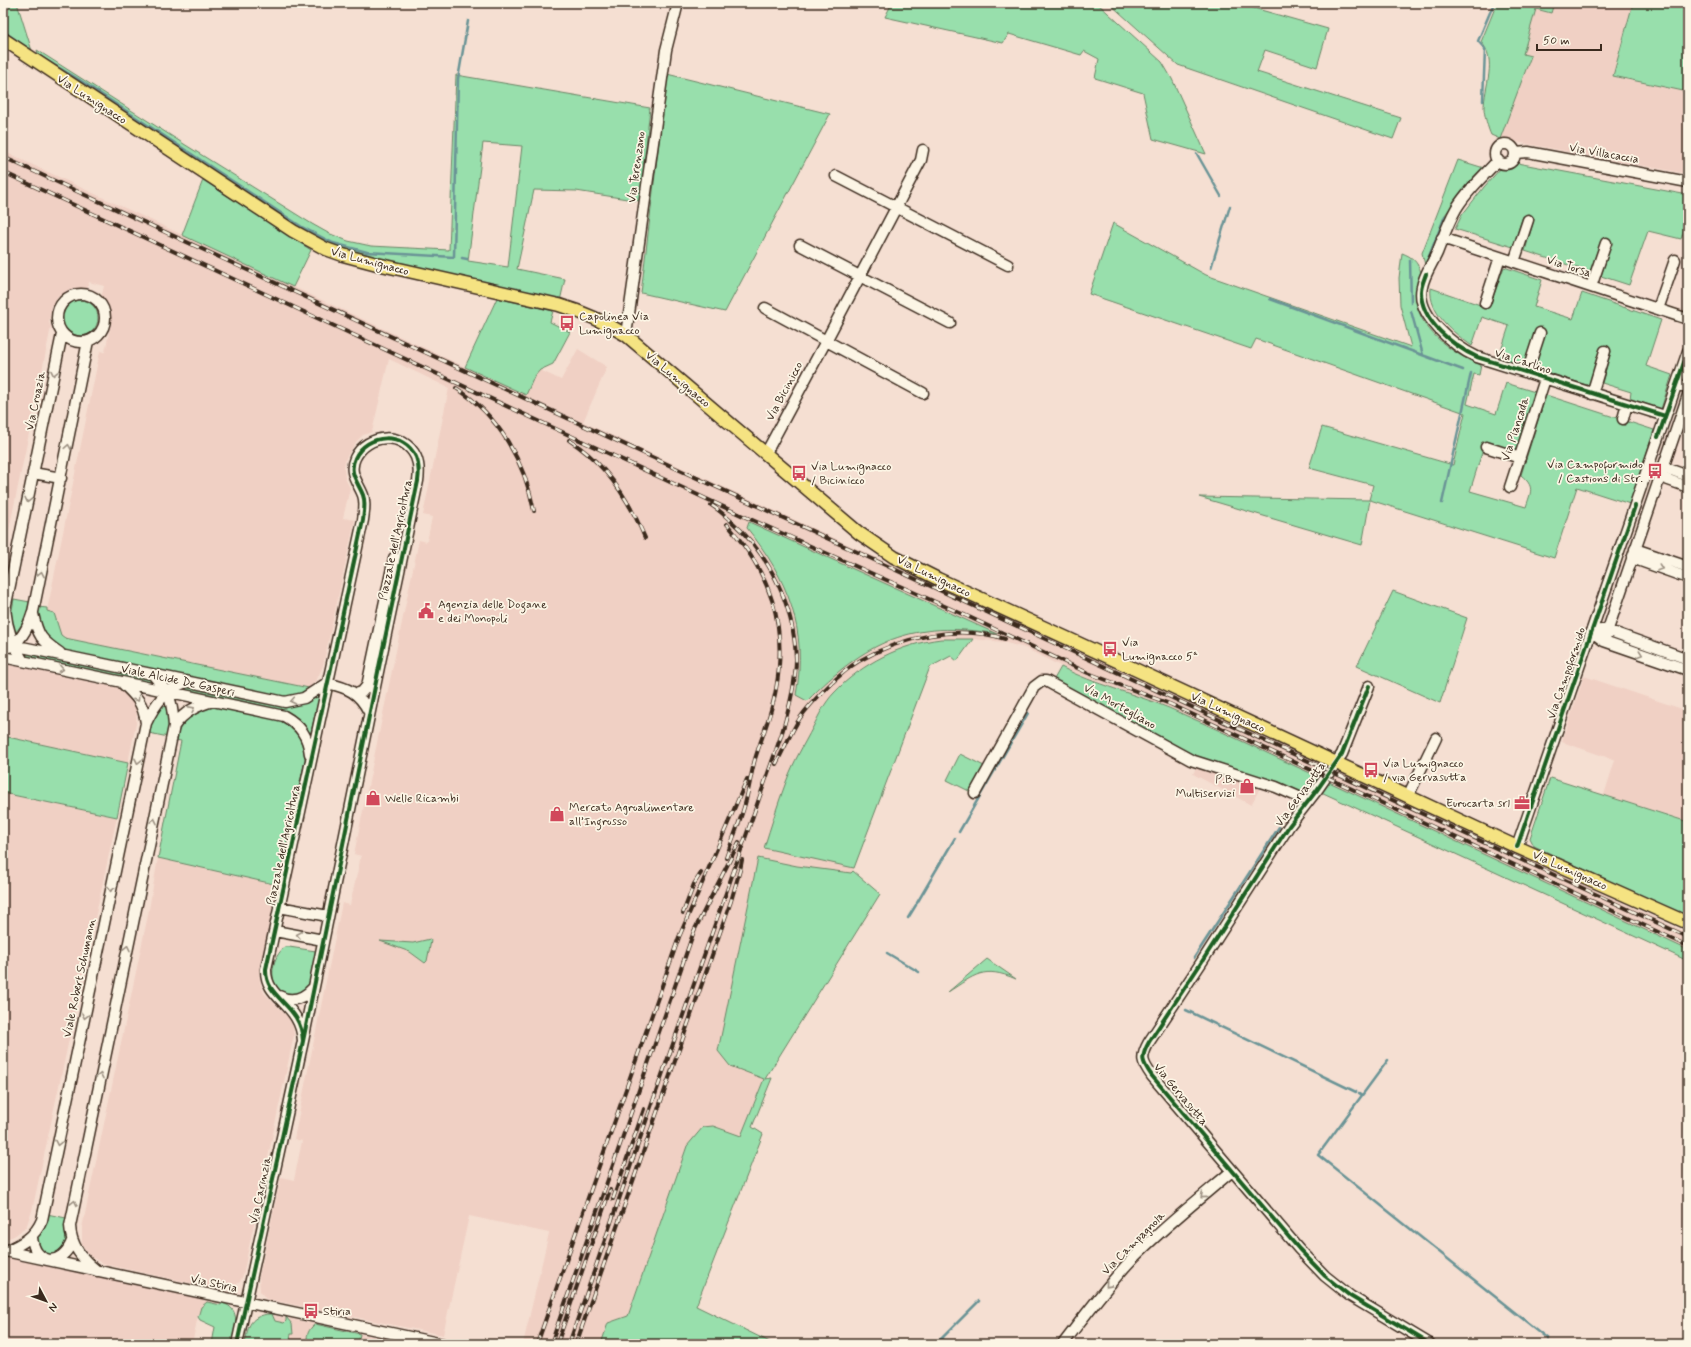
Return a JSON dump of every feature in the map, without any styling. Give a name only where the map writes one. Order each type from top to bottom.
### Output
[{"type":"main road","name":"Via Lumignacco","points":[[3,39],[293,231],[313,242],[343,255],[377,264],[579,311],[600,320],[626,335],[859,533],[894,558],[1517,847],[1688,923]]},
{"type":"street","name":"Via Terenzano","points":[[626,335],[666,50],[678,3]]},
{"type":"street","points":[[1501,145],[1510,145],[1515,153],[1514,159],[1509,163],[1503,163],[1498,160],[1496,152],[1501,145]]},
{"type":"street","name":"Via Bicinicco","points":[[766,453],[921,160],[922,150]]},
{"type":"street","name":"Via Villacaccia","points":[[1515,153],[1528,152],[1688,182]]},
{"type":"street","name":"Via Carlino","points":[[1498,160],[1464,198],[1442,238],[1422,287],[1424,306],[1432,321],[1448,338],[1472,355],[1665,416]]},
{"type":"street","points":[[836,176],[1008,265]]},
{"type":"street","points":[[1514,262],[1528,220]]},
{"type":"street","name":"Via Torsa","points":[[1442,238],[1688,319]]},
{"type":"street","points":[[1591,287],[1606,243]]},
{"type":"street","points":[[800,245],[950,322]]},
{"type":"street","points":[[1485,303],[1500,257]]},
{"type":"street","points":[[1658,310],[1675,260]]},
{"type":"street","name":"Via Croazia","points":[[23,661],[8,644],[4,610],[62,334],[58,328],[56,320],[57,312],[65,299],[79,293],[94,297],[100,302],[104,310],[104,325],[101,332],[95,338],[88,341]]},
{"type":"street","points":[[765,308],[923,393]]},
{"type":"street","points":[[1527,373],[1540,333]]},
{"type":"street","points":[[3,650],[29,624],[33,612],[88,341],[74,342],[62,334]]},
{"type":"street","points":[[1592,394],[1605,351]]},
{"type":"street","name":"Via Campoformido","points":[[1517,847],[1688,351]]},
{"type":"street","name":"Via Piancada","points":[[1510,486],[1545,379]]},
{"type":"street","points":[[1676,386],[1688,386]]},
{"type":"street","points":[[1676,386],[1688,396]]},
{"type":"street","name":"Via Campoformido","points":[[1604,641],[1688,396]]},
{"type":"street","points":[[1623,419],[1627,404]]},
{"type":"street","name":"Piazzale dell'Agricoltura","points":[[383,437],[401,441],[409,447],[417,459],[418,481],[369,712],[303,1041],[302,1031],[296,1016],[274,993],[266,978],[266,969],[365,507],[363,496],[354,480],[352,466],[360,450],[374,440],[383,437]]},
{"type":"street","points":[[1486,447],[1520,458]]},
{"type":"street","points":[[1663,467],[1688,476]]},
{"type":"street","points":[[34,473],[61,478]]},
{"type":"street","points":[[1660,477],[1688,487]]},
{"type":"street","name":"Piazzale dell'Agricoltura","points":[[355,694],[362,692],[367,686],[399,539],[408,526]]},
{"type":"street","points":[[1634,554],[1688,567]]},
{"type":"street","points":[[1634,554],[1688,578]]},
{"type":"street","points":[[33,612],[37,631],[41,638],[65,656]]},
{"type":"street","name":"Via Campoformido","points":[[1592,631],[1607,630],[1688,658]]},
{"type":"street","name":"Via Campoformido","points":[[1592,631],[1604,641],[1688,670]]},
{"type":"street","name":"Viale Alcide De Gasperi","points":[[8,644],[154,676],[285,702],[304,698],[327,683]]},
{"type":"street","name":"Viale Alcide De Gasperi","points":[[3,657],[284,716],[293,721],[305,735],[309,744],[309,770]]},
{"type":"street","points":[[97,1271],[86,1263],[72,1241],[70,1226],[174,726],[172,703],[167,691],[154,676]]},
{"type":"street","name":"Viale Robert Schumann","points":[[119,681],[135,695],[140,702],[144,710],[146,723]]},
{"type":"street","name":"Via Mortegliano","points":[[975,793],[1034,687],[1046,681],[1191,760],[1276,786],[1308,801]]},
{"type":"street","name":"Viale Robert Schumann","points":[[32,1237],[39,1227],[43,1213],[146,723],[158,702],[167,691],[186,682]]},
{"type":"street","points":[[327,683],[345,688],[355,694],[369,712]]},
{"type":"street","points":[[1336,763],[1342,754],[1369,686]]},
{"type":"street","points":[[174,726],[188,711],[202,704],[216,701]]},
{"type":"street","points":[[1408,796],[1436,738]]},
{"type":"street","name":"Via Gervasutta","points":[[1336,763],[1289,826],[1149,1042],[1143,1055],[1143,1063],[1152,1076],[1299,1249],[1333,1283],[1359,1302],[1430,1344]]},
{"type":"street","name":"Piazzale dell'Agricoltura","points":[[279,907],[328,916]]},
{"type":"street","points":[[274,931],[323,940]]},
{"type":"street","points":[[274,993],[286,1000],[291,1000],[305,995],[314,988]]},
{"type":"street","name":"Via Carinzia","points":[[237,1344],[303,1041]]},
{"type":"street","name":"Via Campagnola","points":[[1063,1344],[1103,1291],[1135,1257],[1181,1214],[1232,1171]]},
{"type":"street","points":[[5,1251],[17,1247],[32,1237],[35,1249],[42,1257],[49,1261],[59,1259],[64,1256],[72,1241]]},
{"type":"street","name":"Via Stiria","points":[[5,1251],[443,1344]]},
{"type":"shaded area","points":[[1497,3],[1519,3],[1550,13],[1554,3],[1633,3],[1613,76],[1688,92],[1688,174],[1500,139],[1531,56],[1481,42]]},
{"type":"shaded area","points":[[3,151],[465,367],[484,327],[547,355],[540,370],[561,380],[578,349],[607,367],[583,422],[1688,933],[1688,950],[1168,707],[1124,693],[1074,673],[1025,648],[1003,642],[973,639],[957,661],[951,656],[930,667],[853,871],[880,894],[764,1079],[741,1136],[713,1126],[687,1146],[628,1316],[608,1323],[601,1344],[523,1344],[549,1233],[469,1216],[443,1335],[266,1299],[260,1291],[259,1277],[281,1177],[294,1180],[302,1141],[294,1139],[342,903],[350,905],[361,856],[354,854],[419,540],[427,542],[432,517],[423,515],[449,388],[389,359],[372,432],[363,435],[356,442],[346,458],[344,468],[345,478],[350,488],[343,518],[355,520],[323,666],[317,679],[309,688],[65,638],[61,635],[47,611],[100,351],[105,352],[110,328],[110,311],[107,304],[101,298],[104,286],[89,282],[87,290],[78,289],[66,291],[58,297],[52,306],[49,322],[51,327],[3,559]]},
{"type":"shaded area","points":[[5,664],[118,688],[124,692],[134,703],[137,711],[136,724],[128,763],[3,736],[3,673]]},
{"type":"shaded area","points":[[1584,676],[1688,711],[1688,822],[1604,795],[1615,760],[1562,742]]},
{"type":"shaded area","points":[[1197,766],[1261,786],[1251,805],[1193,774]]},
{"type":"shaded area","points":[[3,793],[117,817],[32,1211],[26,1227],[14,1236],[3,1240]]},
{"type":"shaded area","points":[[158,858],[278,885],[259,973],[264,993],[289,1018],[293,1026],[294,1035],[243,1275],[240,1282],[230,1289],[223,1290],[103,1264],[90,1256],[82,1244],[82,1228],[148,915]]},
{"type":"shaded area","points":[[3,1257],[222,1303],[221,1305],[212,1303],[199,1311],[192,1344],[3,1344]]},
{"type":"shaded area","points":[[267,1314],[330,1327],[338,1344],[245,1344],[250,1323],[257,1317]]},
{"type":"shaded area","points":[[360,1334],[408,1344],[358,1344]]},
{"type":"green space","points":[[3,3],[17,3],[32,51],[3,31]]},
{"type":"green space","points":[[892,3],[1097,3],[1162,62],[1172,79],[1206,154],[1153,139],[1143,93],[1095,78],[1099,59],[1084,51],[1081,55],[1009,34],[1003,43],[885,17]]},
{"type":"green space","points":[[1109,3],[1236,3],[1328,29],[1317,67],[1265,50],[1257,72],[1401,118],[1393,139],[1178,65]]},
{"type":"green space","points":[[1497,3],[1554,3],[1551,13],[1536,9],[1523,54],[1531,56],[1500,139],[1491,135],[1487,125],[1484,108],[1489,74],[1489,57],[1481,42]]},
{"type":"green space","points":[[1633,3],[1688,3],[1688,92],[1613,76]]},
{"type":"green space","points":[[37,50],[312,224],[328,233],[348,241],[371,246],[449,250],[456,75],[650,108],[640,201],[576,191],[534,190],[517,269],[565,279],[560,301],[346,251],[317,240],[39,57]],"holes":[[[483,143],[522,146],[508,267],[468,261]]]},
{"type":"green space","points":[[667,74],[830,114],[725,312],[641,293]]},
{"type":"green space","points":[[1458,160],[1484,168],[1461,193],[1445,215],[1425,265],[1422,253]]},
{"type":"green space","points":[[1517,163],[1688,195],[1688,217],[1681,239],[1648,231],[1629,285],[1601,276],[1611,244],[1601,241],[1590,272],[1525,251],[1534,219],[1523,216],[1513,247],[1455,229],[1462,215],[1501,168],[1511,167]]},
{"type":"green space","points":[[203,180],[311,250],[293,287],[182,235]]},
{"type":"green space","points":[[1113,223],[1206,275],[1411,347],[1400,305],[1399,278],[1402,253],[1409,256],[1418,265],[1421,272],[1417,287],[1416,302],[1423,321],[1437,337],[1454,351],[1481,365],[1479,375],[1474,374],[1467,404],[1496,414],[1506,383],[1535,392],[1515,452],[1485,443],[1470,491],[1526,507],[1531,490],[1528,483],[1521,475],[1546,395],[1654,430],[1630,504],[1577,487],[1554,558],[1370,500],[1362,545],[1199,497],[1369,500],[1373,485],[1309,468],[1322,427],[1453,465],[1465,413],[1256,339],[1251,349],[1089,294]]},
{"type":"green space","points":[[1504,267],[1542,280],[1534,307],[1573,319],[1582,293],[1661,320],[1646,366],[1672,375],[1661,409],[1630,399],[1631,392],[1602,383],[1611,351],[1601,348],[1589,386],[1535,368],[1545,333],[1536,330],[1524,366],[1499,357],[1509,326],[1482,317],[1472,346],[1450,329],[1438,314],[1434,306],[1431,297],[1431,288],[1489,308]]},
{"type":"green space","points":[[497,298],[553,311],[550,322],[570,332],[553,364],[540,370],[534,377],[526,395],[465,367]]},
{"type":"green space","points":[[84,300],[93,305],[97,311],[97,325],[93,331],[84,336],[76,336],[67,331],[63,325],[62,314],[67,305],[73,301]]},
{"type":"green space","points":[[749,522],[997,634],[967,630],[940,630],[915,633],[892,639],[871,649],[850,663],[807,701],[796,695],[799,671],[799,648],[797,627],[791,606],[784,586],[774,566],[747,528]]},
{"type":"green space","points":[[1393,591],[1467,618],[1440,703],[1357,666]]},
{"type":"green space","points":[[14,599],[30,602],[22,624],[16,632],[14,632],[11,616]]},
{"type":"green space","points":[[38,607],[47,608],[47,611],[54,613],[61,635],[65,638],[309,688],[295,695],[280,697],[68,652],[55,645],[42,628],[38,615]]},
{"type":"green space","points":[[941,639],[973,639],[957,661],[951,656],[930,667],[854,868],[764,848],[780,798],[792,768],[820,713],[831,697],[845,682],[870,664],[883,657],[911,645]]},
{"type":"green space","points":[[22,652],[150,678],[157,685],[26,657]]},
{"type":"green space","points":[[1061,667],[1087,679],[1169,708],[1321,778],[1310,791],[1302,794],[1201,760],[1053,681]]},
{"type":"green space","points":[[188,686],[285,706],[320,694],[310,736],[302,724],[179,689]]},
{"type":"green space","points":[[161,706],[164,706],[168,712],[168,737],[149,733],[151,722]]},
{"type":"green space","points":[[213,706],[282,721],[296,733],[303,747],[305,760],[278,885],[158,858],[181,741],[175,740],[181,727],[189,718],[206,708]]},
{"type":"green space","points":[[3,736],[128,763],[117,817],[3,793]]},
{"type":"green space","points":[[960,754],[986,767],[973,793],[947,780]]},
{"type":"green space","points":[[1550,778],[1688,822],[1688,909],[1685,916],[1534,846],[1530,838]]},
{"type":"green space","points":[[1329,782],[1688,950],[1688,961],[1321,792]]},
{"type":"green space","points":[[758,858],[797,866],[851,873],[853,871],[880,894],[765,1079],[772,1078],[752,1127],[763,1134],[696,1306],[774,1344],[601,1344],[608,1323],[628,1316],[687,1146],[703,1127],[713,1126],[741,1136],[764,1079],[730,1066],[718,1051]]},
{"type":"green space","points":[[430,939],[431,941],[427,961],[425,963],[410,952],[380,941],[413,943]]},
{"type":"green space","points":[[285,947],[316,951],[309,984],[304,991],[291,996],[278,990],[273,979],[273,967],[277,956]]},
{"type":"green space","points":[[987,959],[1016,979],[1005,975],[987,972],[965,981],[948,992]]},
{"type":"green space","points":[[47,1214],[66,1218],[66,1245],[55,1256],[41,1250],[38,1245],[39,1233]]},
{"type":"green space","points":[[207,1302],[221,1305],[222,1303],[232,1309],[235,1314],[235,1332],[232,1344],[212,1344],[215,1327],[200,1320],[198,1317],[201,1307]]},
{"type":"green space","points":[[267,1314],[272,1314],[275,1321],[284,1323],[286,1321],[286,1317],[292,1324],[293,1334],[291,1334],[289,1344],[245,1344],[248,1329],[252,1321]]},
{"type":"green space","points":[[315,1324],[360,1334],[358,1344],[308,1344],[308,1333]]},
{"type":"waterway","points":[[1483,101],[1485,49],[1478,41],[1494,3]]},
{"type":"waterway","points":[[39,56],[78,79],[302,227],[333,243],[367,252],[454,257],[458,79],[468,21]]},
{"type":"waterway","points":[[3,31],[30,50]]},
{"type":"waterway","points":[[1197,154],[1221,196]]},
{"type":"waterway","points":[[1211,268],[1230,206]]},
{"type":"waterway","points":[[1428,259],[1445,216]]},
{"type":"waterway","points":[[462,258],[467,259]]},
{"type":"waterway","points":[[1410,260],[1411,303]]},
{"type":"waterway","points":[[1270,299],[1463,370]]},
{"type":"waterway","points":[[1411,311],[1423,355]]},
{"type":"waterway","points":[[1442,503],[1471,373]]},
{"type":"waterway","points":[[959,832],[1028,713],[1026,710]]},
{"type":"waterway","points":[[1194,958],[1279,827]]},
{"type":"waterway","points":[[932,877],[955,838]]},
{"type":"waterway","points":[[917,903],[931,879]]},
{"type":"waterway","points":[[908,918],[916,905]]},
{"type":"waterway","points":[[887,953],[919,972]]},
{"type":"waterway","points":[[1186,1010],[1356,1092]]},
{"type":"waterway","points":[[1388,1060],[1318,1155],[1548,1339]]},
{"type":"waterway","points":[[936,1344],[979,1301]]},
{"type":"railway","points":[[3,157],[1688,937]]},
{"type":"railway","points":[[3,172],[741,515],[969,617],[1088,673],[1170,704],[1688,946]]},
{"type":"railway","points":[[456,388],[485,412],[508,442],[524,475],[534,511]]},
{"type":"railway","points":[[569,440],[582,449],[605,471],[631,509],[645,538]]},
{"type":"railway","points":[[569,1344],[781,736],[793,688],[796,668],[794,639],[785,601],[777,582],[757,549],[730,520],[711,505]]},
{"type":"railway","points":[[726,858],[743,811],[755,759],[774,698],[779,665],[777,621],[772,600],[765,581],[742,543],[727,524]]},
{"type":"railway","points":[[776,764],[805,711],[836,679],[859,661],[893,645],[930,635],[968,633],[1005,639]]},
{"type":"railway","points":[[537,1344],[679,937],[747,779]]},
{"type":"railway","points":[[551,1344],[694,931],[739,842]]},
{"type":"railway","points":[[576,1344],[731,901],[742,860]]},
{"type":"railway","points":[[683,913],[694,884],[701,873]]},
{"type":"railway","points":[[613,1199],[644,1109]]},
{"type":"railway","points":[[557,1344],[610,1190]]},
{"type":"cycle path","points":[[1426,274],[1421,292],[1422,303],[1426,313],[1440,331],[1468,352],[1477,357],[1665,416]]},
{"type":"cycle path","points":[[1658,437],[1688,351]]},
{"type":"cycle path","points":[[237,1344],[303,1041],[418,481],[418,463],[416,457],[410,449],[395,439],[386,438],[376,440],[368,444],[361,450],[353,463],[354,477],[364,498],[363,520],[266,969],[267,979],[271,988],[296,1018],[301,1028],[303,1041]]},
{"type":"cycle path","points":[[1517,847],[1635,506]]},
{"type":"cycle path","points":[[1369,686],[1342,754],[1317,790],[1289,826],[1149,1042],[1144,1052],[1143,1060],[1152,1076],[1299,1249],[1325,1276],[1350,1296],[1430,1344]]},
{"type":"place","name":"Capolinea Via Lumignacco","points":[[567,323]]},
{"type":"place","name":"Via Campoformido / Castions di Str.","points":[[1655,471]]},
{"type":"place","name":"Via Lumignacco / Bicinicco","points":[[799,473]]},
{"type":"place","name":"Agenzia delle Dogane e dei Monopoli","points":[[426,611]]},
{"type":"place","name":"Via Lumignacco 5ª","points":[[1110,649]]},
{"type":"place","name":"Via Lumignacco / via Gervasutta","points":[[1371,770]]},
{"type":"place","name":"P.B. Multiservizi","points":[[1247,786]]},
{"type":"place","name":"Welle Ricambi","points":[[373,798]]},
{"type":"place","name":"Eurocarta srl","points":[[1522,803]]},
{"type":"place","name":"Mercato Agroalimentare all’Ingrosso","points":[[557,814]]},
{"type":"place","name":"Stiria","points":[[311,1311]]}]
